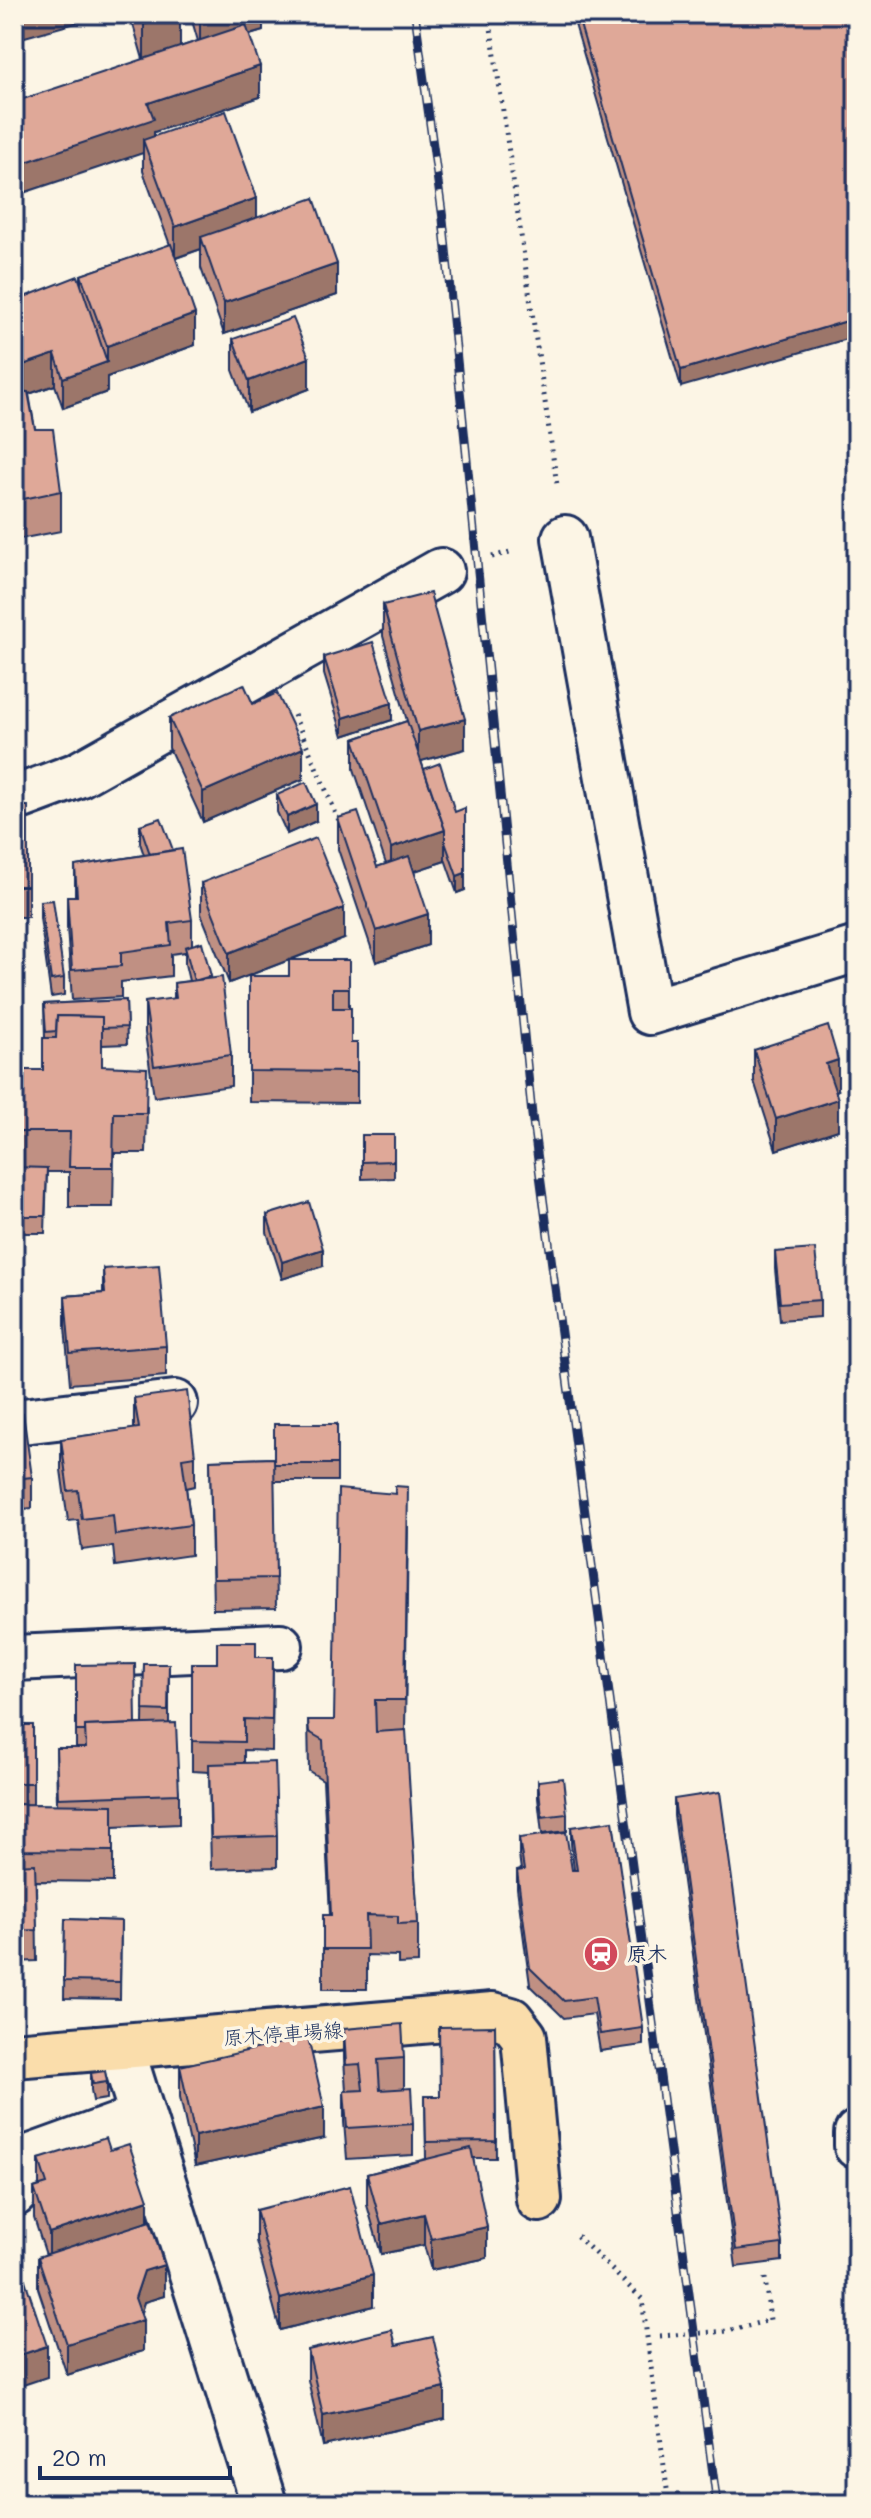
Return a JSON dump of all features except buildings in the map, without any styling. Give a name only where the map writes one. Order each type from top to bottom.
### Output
[{"type":"main road","name":"原木停車場線","points":[[14,2055],[493,2015],[511,2020],[524,2037],[539,2199]]},
{"type":"street","points":[[565,538],[650,1012],[857,949]]},
{"type":"street","points":[[14,799],[78,775],[441,571]]},
{"type":"street","points":[[14,1422],[175,1403]]},
{"type":"street","points":[[14,1658],[280,1646]]},
{"type":"street","points":[[121,2047],[264,2504]]},
{"type":"street","points":[[14,2194],[23,2160],[142,2117]]},
{"type":"street","points":[[857,2133],[857,2146]]},
{"type":"path","points":[[441,571],[565,538],[489,14]]},
{"type":"path","points":[[274,666],[345,836]]},
{"type":"path","points":[[539,2199],[642,2299],[669,2504]]},
{"type":"path","points":[[660,2336],[728,2331],[770,2320],[765,2278]]},
{"type":"railway","points":[[415,14],[443,219],[532,1115],[717,2504]]},
{"type":"place","name":"原木","points":[[601,1954]]}]
